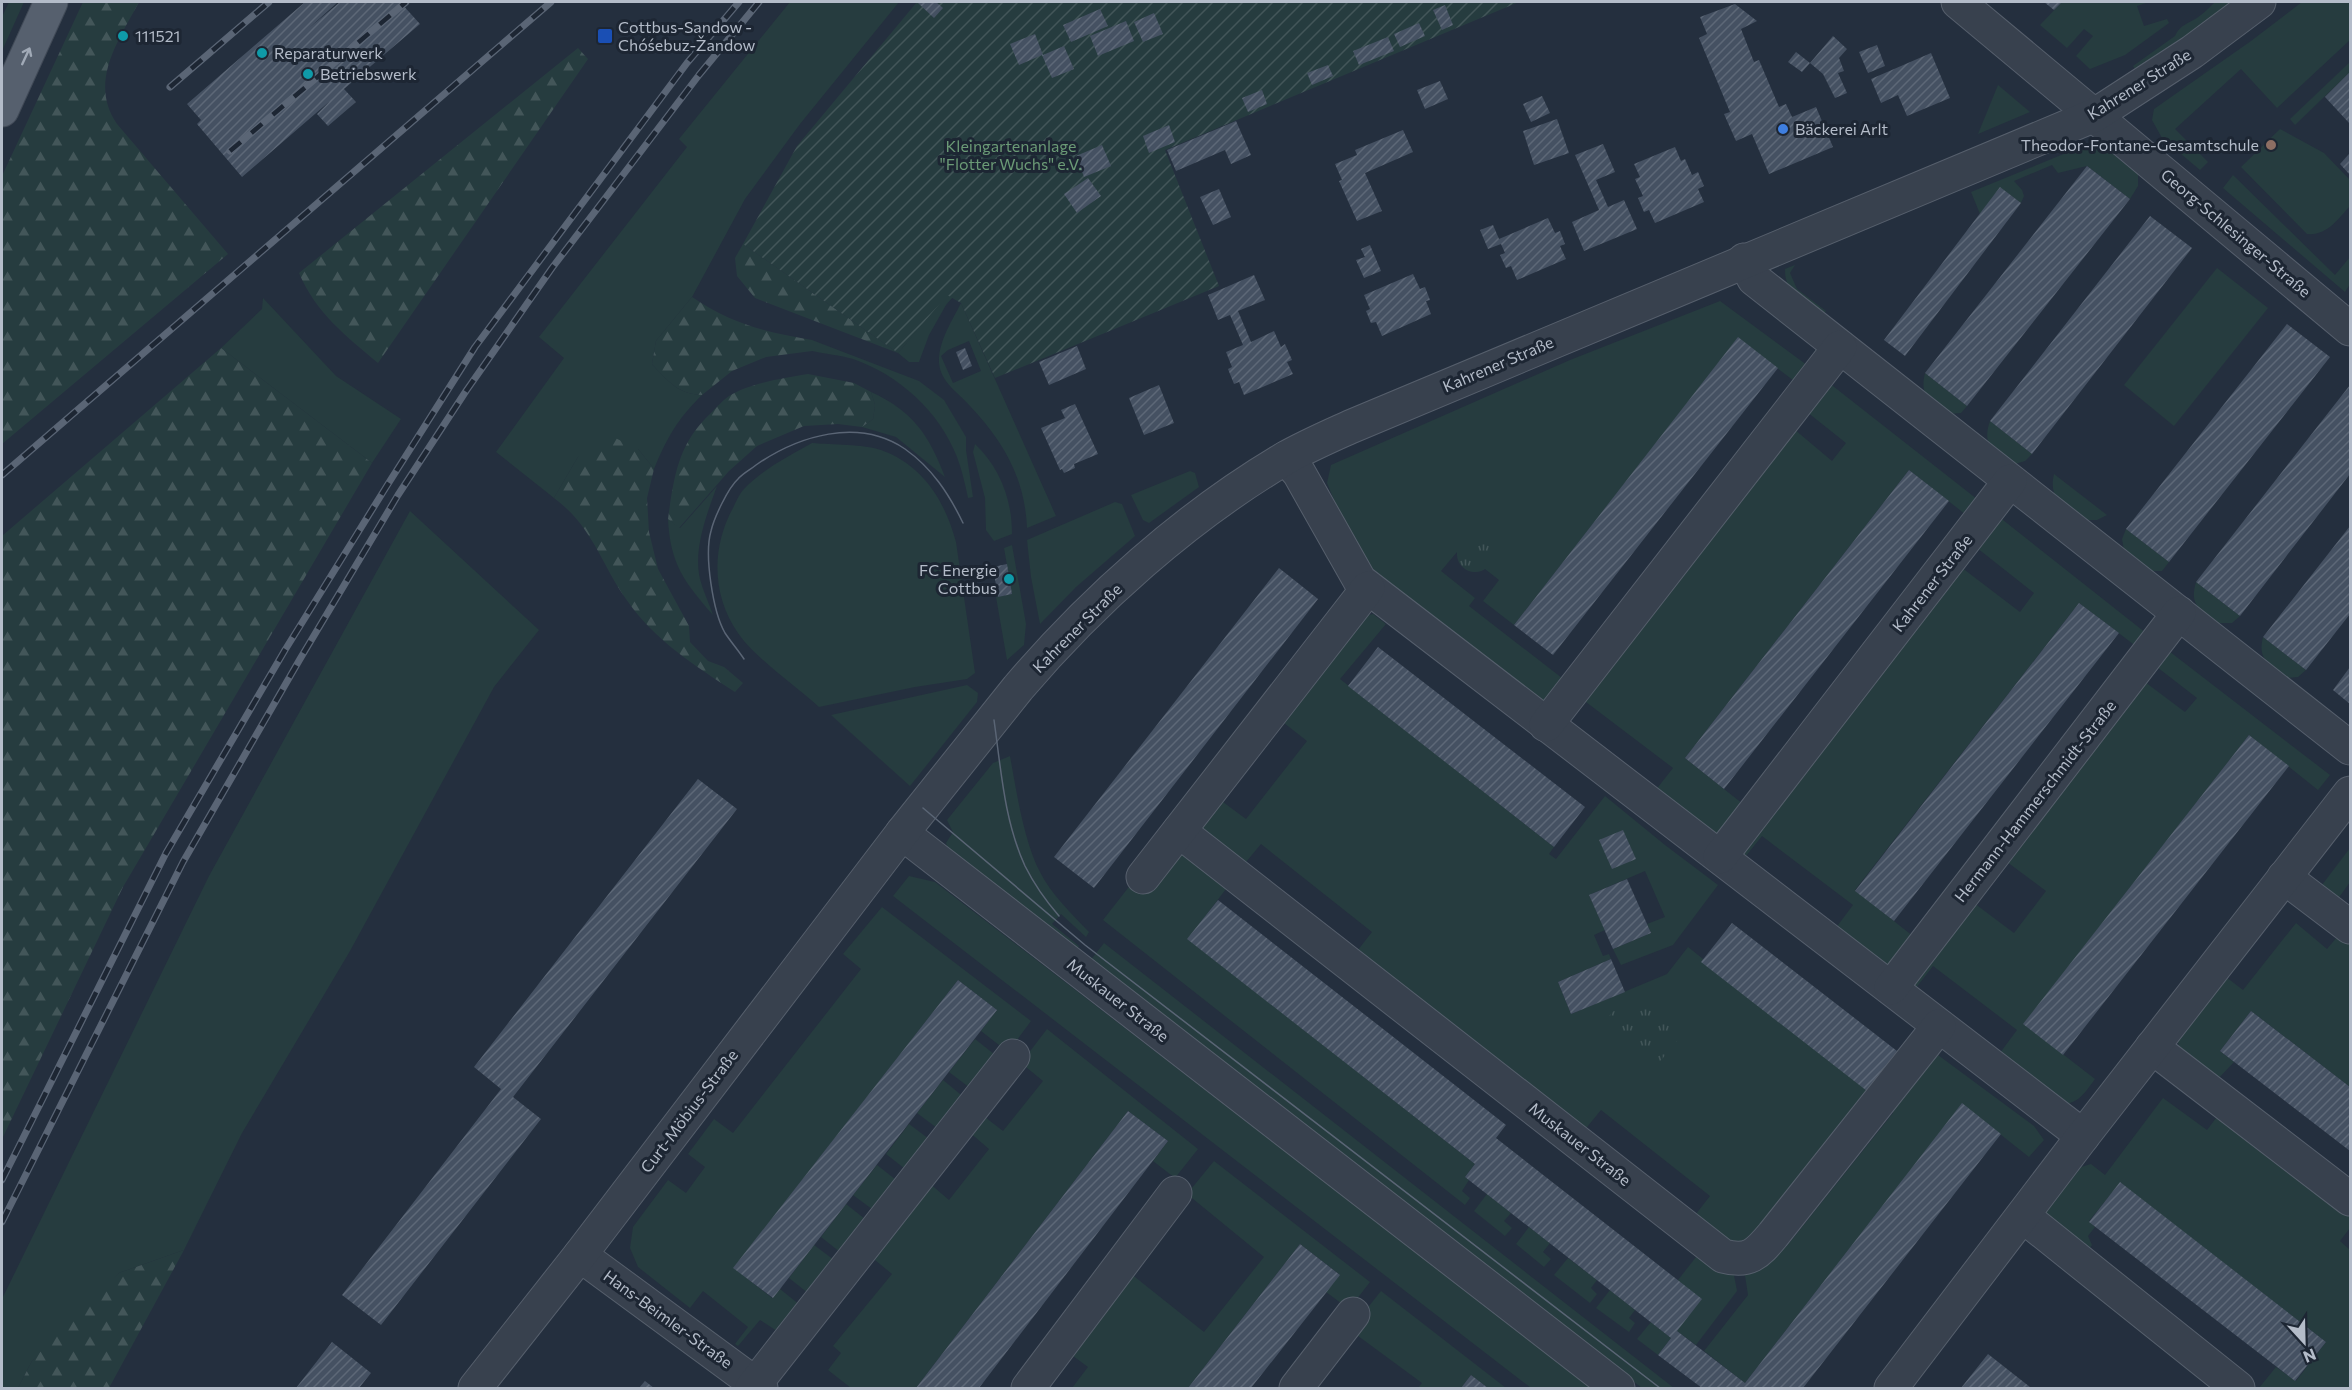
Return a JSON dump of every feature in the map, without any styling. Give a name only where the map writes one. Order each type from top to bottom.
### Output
[{"type":"main road","points":[[2,110],[51,2]]},
{"type":"street","name":"Georg-Schlesinger-Straße","points":[[1958,2],[2350,329]]},
{"type":"street","name":"Kahrener Straße","points":[[902,833],[1031,673],[1104,598],[1217,503],[1286,458],[1350,427],[1744,260],[2095,115],[2192,52],[2259,2]]},
{"type":"street","points":[[1744,260],[1754,279],[2350,748]]},
{"type":"street","points":[[1546,725],[1840,347]]},
{"type":"street","points":[[1286,458],[1299,473],[1360,581],[1368,588],[2083,1136]]},
{"type":"street","name":"Kahrener Straße","points":[[1727,862],[2010,481]]},
{"type":"street","points":[[1143,877],[1368,588]]},
{"type":"street","name":"Hermann-Hammerschmidt-Straße","points":[[1891,988],[2179,613]]},
{"type":"street","points":[[1891,1389],[2083,1136],[2350,793]]},
{"type":"street","name":"Muskauer Straße","points":[[1179,831],[1723,1256],[1738,1260],[1757,1254],[1939,1026]]},
{"type":"street","name":"Curt-Möbius-Straße","points":[[475,1389],[902,833]]},
{"type":"street","name":"Muskauer Straße","points":[[902,833],[1618,1389]]},
{"type":"street","points":[[2284,877],[2350,927]]},
{"type":"street","points":[[2152,1047],[2350,1199]]},
{"type":"street","points":[[756,1387],[1013,1056]]},
{"type":"street","points":[[1028,1389],[1175,1193]]},
{"type":"street","points":[[2023,1216],[2238,1389]]},
{"type":"street","name":"Hans-Beimler-Straße","points":[[580,1255],[756,1387]]},
{"type":"street","points":[[1296,1389],[1353,1314]]},
{"type":"green space","points":[[9,2],[24,2],[2,51],[2,17]]},
{"type":"green space","points":[[83,2],[139,2],[110,62],[105,93],[109,108],[117,124],[228,254],[2,444],[2,176]]},
{"type":"green space","points":[[790,2],[899,2],[800,124],[745,199],[692,297],[656,341],[652,364],[680,389],[702,395],[674,429],[654,469],[638,449],[578,457],[554,498],[496,452],[564,358],[539,337],[687,147],[679,139]]},
{"type":"green space","points":[[917,2],[1041,196],[946,305],[929,335],[919,362],[909,362],[898,353],[979,255]]},
{"type":"green space","name":"Kleingartenanlage \"Flotter Wuchs\" e.V.","points":[[917,2],[1519,2],[1165,150],[1219,286],[995,378],[961,303],[947,295],[898,353],[743,244],[797,146]]},
{"type":"green space","points":[[2062,2],[2149,2],[2137,6],[2144,26],[2167,19],[2169,23],[2125,55],[2090,69],[2076,56],[2093,36],[2084,29],[2067,48],[2040,25]]},
{"type":"green space","points":[[2215,2],[2238,2],[2137,72],[2133,66],[2175,36],[2182,27]]},
{"type":"green space","points":[[2302,2],[2350,2],[2350,40],[2277,108],[2241,69],[2175,129],[2208,162],[2200,170],[2162,138],[2152,120],[2154,109]]},
{"type":"green space","points":[[578,48],[588,59],[378,363],[323,312],[299,273]]},
{"type":"green space","points":[[2350,62],[2350,72],[2295,125],[2290,119]]},
{"type":"green space","points":[[1998,85],[2030,112],[1978,134]]},
{"type":"green space","points":[[2280,129],[2324,153],[2350,180],[2350,206],[2332,226],[2320,232],[2307,234],[2241,167]]},
{"type":"green space","points":[[2100,144],[2138,174],[2138,186],[2130,199],[2087,166],[2058,173],[2052,165],[2014,181],[2024,196],[2021,203],[2000,188],[1980,214],[1971,192],[2083,146]]},
{"type":"green space","points":[[2233,175],[2335,275],[2350,257],[2350,284],[2345,292],[2223,188]]},
{"type":"green space","points":[[743,244],[898,353],[755,298],[737,276],[735,258]]},
{"type":"green space","points":[[1795,265],[1790,273],[1797,289],[1826,311],[1822,316],[1797,296],[1788,284],[1785,269]]},
{"type":"green space","points":[[2217,268],[2268,308],[2174,426],[2124,385]]},
{"type":"green space","points":[[692,297],[707,307],[749,326],[812,340],[812,351],[766,357],[732,371],[702,395],[686,392],[669,381],[652,364],[656,341]]},
{"type":"green space","points":[[263,298],[336,376],[401,419],[372,463],[221,348],[262,309]]},
{"type":"green space","points":[[1720,301],[1815,371],[1802,387],[1738,338],[1514,625],[1483,601],[1499,580],[1485,569],[1475,571],[1466,568],[1460,562],[1457,552],[1441,571],[1475,598],[1469,606],[1571,685],[1551,709],[1364,572],[1327,483],[1331,465],[1570,360]]},
{"type":"green space","points":[[961,303],[1056,516],[1027,528],[1022,493],[1010,462],[993,433],[951,387],[940,370],[941,347]],"holes":[[[969,341],[981,371],[953,383],[941,356],[948,350]]]},
{"type":"green space","points":[[812,340],[919,381],[944,400],[966,437],[973,497],[968,498],[959,462],[949,440],[940,425],[916,397],[870,366],[853,359],[812,351]]},
{"type":"green space","points":[[221,348],[372,463],[123,887],[2,1139],[2,536]]},
{"type":"green space","points":[[1925,373],[1967,406],[1961,413],[1948,414],[1928,398],[1924,388]]},
{"type":"green space","points":[[808,374],[854,383],[871,392],[875,405],[873,419],[862,427],[838,424],[804,426],[757,446],[729,471],[679,528],[668,519],[679,461],[685,448],[701,424],[725,399],[737,391]]},
{"type":"green space","points":[[1824,379],[1982,503],[1970,518],[1909,470],[1685,758],[1748,808],[1723,842],[1651,796],[1673,768],[1582,699],[1788,424],[1832,461],[1846,443],[1802,408]]},
{"type":"green space","points":[[871,392],[898,407],[918,426],[933,449],[945,477],[896,437],[862,427],[873,419],[875,405]]},
{"type":"green space","points":[[1990,421],[2032,454],[2025,461],[2012,465],[2000,456],[1991,447],[1987,436]]},
{"type":"green space","points":[[607,434],[638,449],[654,469],[647,498],[649,532],[658,569],[689,626],[690,642],[708,661],[724,667],[743,683],[735,692],[676,651],[649,627],[626,599],[587,533],[567,509],[554,498],[578,457]]},
{"type":"green space","points":[[812,443],[881,450],[909,465],[930,486],[939,499],[956,542],[975,673],[967,679],[915,687],[819,707],[765,662],[738,633],[729,619],[719,588],[718,555],[726,523],[739,496],[751,482],[776,463]]},
{"type":"green space","points":[[975,444],[998,474],[1010,509],[1012,534],[994,541],[986,530],[985,498],[973,452]]},
{"type":"green space","points":[[1190,471],[1195,473],[1199,487],[1149,523],[1143,520],[1131,495]]},
{"type":"green space","points":[[2054,474],[2107,515],[2097,520],[2082,520],[2069,510],[2055,496]]},
{"type":"green space","points":[[717,486],[702,532],[698,556],[700,579],[713,615],[694,593],[681,572],[672,548],[668,519],[680,528]]},
{"type":"green space","points":[[1115,502],[1122,504],[1135,536],[1076,587],[1040,624],[1027,540]]},
{"type":"green space","points":[[410,511],[539,630],[494,687],[350,951],[242,1133],[184,1250],[119,1273],[32,1361],[18,1388],[2,1388],[2,1299],[209,876]]},
{"type":"green space","points":[[1998,518],[2151,637],[2141,650],[2079,603],[1855,890],[1919,941],[1895,972],[1832,933],[1853,905],[1762,836],[1741,862],[1735,850],[1957,564],[2020,612],[2034,593],[1972,544]]},
{"type":"green space","points":[[2126,529],[2169,562],[2162,571],[2150,571],[2124,550],[2122,539]]},
{"type":"green space","points":[[1475,536],[1488,541],[1493,554],[1488,567],[1475,572],[1462,567],[1457,554],[1462,541]]},
{"type":"green space","points":[[1012,545],[1026,624],[1024,645],[1007,660],[996,597],[1012,594],[1004,548]]},
{"type":"green space","points":[[2196,582],[2240,616],[2232,623],[2217,623],[2195,602]]},
{"type":"green space","points":[[1373,614],[1386,624],[1340,679],[1554,847],[1549,854],[1556,859],[1605,796],[1718,885],[1673,945],[1621,965],[1613,949],[1651,933],[1647,924],[1665,917],[1645,871],[1589,895],[1605,930],[1594,935],[1603,956],[1609,954],[1611,959],[1558,982],[1571,1014],[1667,974],[1688,947],[1867,1090],[1897,1051],[1905,1058],[1758,1241],[1739,1248],[1692,1219],[1710,1196],[1601,1110],[1583,1132],[1354,955],[1372,932],[1261,844],[1241,868],[1198,833],[1223,802],[1246,819],[1307,741],[1284,723],[1366,616]]},
{"type":"green space","points":[[2263,637],[2306,670],[2298,677],[2287,678],[2275,669],[2263,657]]},
{"type":"green space","points":[[2165,648],[2330,775],[2318,790],[2249,735],[2024,1024],[2095,1079],[2079,1098],[2065,1104],[1997,1057],[2017,1030],[1933,966],[1912,993],[1906,981],[1970,900],[2014,933],[2046,891],[2003,859],[2141,679],[2185,712],[2197,698],[2153,664]]},
{"type":"green space","points":[[967,685],[978,693],[977,702],[910,786],[831,715]]},
{"type":"green space","points":[[1010,756],[1021,815],[1034,860],[1062,904],[1089,932],[1086,937],[1061,914],[1052,924],[1079,946],[1075,952],[949,851],[946,843],[953,832],[947,820],[993,763]]},
{"type":"green space","points":[[1179,845],[1229,885],[1188,939],[1475,1164],[1465,1177],[1469,1180],[1462,1191],[1470,1198],[1465,1205],[1103,920],[1135,879]]},
{"type":"green space","points":[[2350,848],[2350,882],[2335,903],[2322,885]]},
{"type":"green space","points":[[909,876],[935,882],[1593,1388],[1531,1388],[893,896]]},
{"type":"green space","points":[[882,907],[1031,1021],[1008,1052],[981,1031],[997,1010],[958,980],[734,1268],[772,1298],[780,1289],[805,1309],[783,1335],[760,1320],[738,1346],[735,1344],[748,1327],[703,1291],[690,1308],[638,1267],[630,1248],[633,1227],[668,1180],[686,1193],[705,1167],[688,1154],[714,1119],[733,1133],[861,969],[843,954]]},
{"type":"green space","points":[[2296,923],[2327,949],[2343,930],[2350,936],[2350,1087],[2251,1011],[2220,1051],[2234,1062],[2216,1081],[2180,1054],[2178,1042],[2184,1029],[2226,977],[2243,990]]},
{"type":"green space","points":[[1104,943],[1674,1388],[1642,1388],[1090,961]]},
{"type":"green space","points":[[1644,999],[1684,1032],[1654,1069],[1601,1028],[1612,1012]]},
{"type":"green space","points":[[1047,1029],[1198,1149],[1175,1178],[1153,1161],[1168,1141],[1128,1111],[916,1388],[851,1388],[828,1370],[841,1353],[833,1346],[892,1274],[870,1256],[928,1182],[949,1200],[989,1149],[968,1131],[981,1114],[1003,1131],[1043,1081],[1021,1063]]},
{"type":"green space","points":[[975,1039],[999,1058],[974,1091],[949,1072]]},
{"type":"green space","points":[[1938,1055],[2034,1126],[2044,1140],[2029,1157],[1962,1104],[1745,1383],[1704,1351],[1748,1295],[1744,1269],[1773,1248],[1786,1247],[1893,1113],[1889,1100],[1920,1062]]},
{"type":"green space","points":[[943,1080],[966,1099],[941,1131],[917,1113]]},
{"type":"green space","points":[[2163,1098],[2207,1130],[2223,1109],[2350,1207],[2350,1228],[2340,1241],[2350,1250],[2350,1388],[2259,1388],[2276,1367],[2296,1381],[2326,1342],[2120,1183],[2089,1221],[2095,1227],[2088,1236],[2092,1245],[2084,1256],[2045,1214],[2081,1167],[2091,1164],[2105,1175]]},
{"type":"green space","points":[[909,1124],[933,1142],[909,1172],[886,1154]]},
{"type":"green space","points":[[1214,1161],[1370,1282],[1349,1309],[1326,1292],[1339,1274],[1300,1244],[1188,1388],[1072,1388],[1088,1367],[1069,1353],[1130,1273],[1204,1332],[1264,1257],[1187,1194]]},
{"type":"green space","points":[[877,1165],[900,1183],[876,1212],[853,1195]]},
{"type":"green space","points":[[1487,1194],[1511,1213],[1504,1221],[1512,1228],[1505,1236],[1474,1211]]},
{"type":"green space","points":[[846,1204],[870,1223],[845,1256],[821,1237]]},
{"type":"green space","points":[[1529,1227],[1550,1243],[1543,1252],[1551,1259],[1544,1267],[1516,1244]]},
{"type":"green space","points":[[814,1245],[838,1263],[813,1297],[789,1278]]},
{"type":"green space","points":[[184,1250],[109,1388],[18,1388],[32,1361],[75,1312],[119,1273]]},
{"type":"green space","points":[[1700,1252],[1733,1270],[1737,1291],[1696,1345],[1677,1331],[1678,1280]]},
{"type":"green space","points":[[1568,1258],[1597,1280],[1591,1288],[1597,1294],[1590,1303],[1554,1275]]},
{"type":"green space","points":[[1610,1290],[1635,1310],[1629,1318],[1635,1323],[1629,1332],[1596,1308]]},
{"type":"green space","points":[[1381,1291],[1506,1388],[1488,1388],[1471,1375],[1461,1388],[1418,1388],[1422,1383],[1350,1330]]},
{"type":"green space","points":[[1651,1322],[1671,1338],[1658,1355],[1637,1339]]},
{"type":"building","name":"Betriebswerk","points":[[305,2],[338,2],[309,28],[340,2],[400,2],[420,24],[344,89],[356,102],[328,126],[317,114],[330,101],[242,177],[197,124],[201,120],[187,104]]},
{"type":"building","points":[[936,2],[943,8],[934,18],[918,3]]},
{"type":"building","points":[[2044,2],[2062,2],[2054,10]]},
{"type":"building","points":[[1735,4],[1757,21],[1741,29],[1754,62],[1759,60],[1779,107],[1786,104],[1792,117],[1816,107],[1833,147],[1769,174],[1752,134],[1736,141],[1724,114],[1730,112],[1699,38],[1707,34],[1700,17]]},
{"type":"building","points":[[1445,5],[1453,25],[1442,30],[1433,10]]},
{"type":"building","points":[[1100,9],[1108,26],[1071,42],[1063,25]]},
{"type":"building","points":[[1154,13],[1163,34],[1143,42],[1134,22]]},
{"type":"building","points":[[1126,21],[1134,41],[1098,56],[1090,36]]},
{"type":"building","points":[[1419,23],[1425,36],[1400,47],[1394,34]]},
{"type":"building","points":[[1035,34],[1043,55],[1064,46],[1074,69],[1052,78],[1042,55],[1019,65],[1010,44]]},
{"type":"building","points":[[1833,36],[1847,49],[1839,58],[1844,71],[1838,73],[1847,93],[1835,98],[1823,74],[1810,63]]},
{"type":"building","points":[[1388,37],[1394,51],[1359,65],[1353,51]]},
{"type":"building","points":[[1877,45],[1885,66],[1868,73],[1859,52]]},
{"type":"building","points":[[1796,52],[1810,63],[1802,72],[1788,62]]},
{"type":"building","points":[[1931,53],[1950,98],[1907,116],[1898,95],[1881,103],[1871,79]]},
{"type":"building","points":[[1328,65],[1333,76],[1312,85],[1307,73]]},
{"type":"building","points":[[2350,72],[2350,124],[2325,97]]},
{"type":"building","points":[[1440,81],[1448,99],[1425,109],[1417,90]]},
{"type":"building","points":[[1262,90],[1267,104],[1248,112],[1242,98]]},
{"type":"building","points":[[1542,96],[1550,113],[1531,122],[1523,104]]},
{"type":"building","points":[[1557,119],[1569,153],[1534,165],[1523,131]]},
{"type":"building","points":[[1236,121],[1251,155],[1231,164],[1225,150],[1176,171],[1167,150]]},
{"type":"building","points":[[1169,125],[1175,142],[1149,153],[1143,136]]},
{"type":"building","points":[[1403,130],[1413,152],[1365,173],[1382,211],[1357,221],[1339,181],[1342,180],[1335,164],[1357,155],[1355,150]]},
{"type":"building","points":[[1603,144],[1615,172],[1596,180],[1608,207],[1624,200],[1637,229],[1584,251],[1572,222],[1599,210],[1575,155]]},
{"type":"building","points":[[1102,145],[1111,166],[1084,177],[1076,156]]},
{"type":"building","points":[[1675,147],[1681,161],[1685,159],[1692,175],[1698,172],[1704,186],[1698,189],[1704,202],[1655,223],[1649,210],[1644,212],[1638,198],[1643,196],[1635,179],[1640,177],[1634,164]]},
{"type":"building","points":[[2350,153],[2350,175],[2340,164]]},
{"type":"building","points":[[2087,166],[2130,199],[1967,406],[1925,373]]},
{"type":"building","points":[[1088,178],[1101,196],[1077,213],[1064,194]]},
{"type":"building","points":[[2000,187],[2021,203],[1905,356],[1884,340]]},
{"type":"building","points":[[1219,189],[1231,217],[1213,225],[1200,197]]},
{"type":"building","points":[[2150,216],[2192,248],[2032,454],[1990,421]]},
{"type":"building","points":[[1548,218],[1555,233],[1560,231],[1565,244],[1560,246],[1566,259],[1517,280],[1511,266],[1506,268],[1500,255],[1505,253],[1501,244],[1488,249],[1480,230],[1493,225],[1499,239]]},
{"type":"building","points":[[1370,245],[1381,271],[1364,278],[1356,260],[1365,257],[1361,249]]},
{"type":"building","points":[[1413,274],[1420,289],[1425,287],[1430,300],[1426,301],[1431,314],[1382,336],[1376,322],[1371,323],[1366,311],[1370,309],[1364,295]]},
{"type":"building","points":[[1254,275],[1265,300],[1238,311],[1251,342],[1274,331],[1281,347],[1285,344],[1292,360],[1287,362],[1293,374],[1244,395],[1239,382],[1234,384],[1228,369],[1232,367],[1226,352],[1243,345],[1230,315],[1218,320],[1208,295]]},
{"type":"building","points":[[2287,324],[2330,357],[2169,562],[2126,529]]},
{"type":"building","points":[[1738,337],[1778,368],[1553,655],[1514,625]]},
{"type":"building","points":[[1077,346],[1086,369],[1049,385],[1039,362]]},
{"type":"building","points":[[965,348],[972,366],[963,370],[956,352]]},
{"type":"building","points":[[1159,385],[1174,423],[1144,435],[1129,398]]},
{"type":"building","points":[[2350,385],[2350,474],[2240,616],[2196,582]]},
{"type":"building","points":[[1075,404],[1098,454],[1074,464],[1075,468],[1064,473],[1062,469],[1060,470],[1041,428],[1065,418],[1061,410]]},
{"type":"building","points":[[1909,470],[1949,501],[1724,789],[1685,758]]},
{"type":"building","points":[[2350,526],[2350,614],[2306,670],[2263,637]]},
{"type":"building","points":[[1007,564],[1012,594],[998,597],[993,567]]},
{"type":"building","points":[[1279,568],[1318,599],[1094,888],[1054,857]]},
{"type":"building","points":[[2079,603],[2119,633],[1894,921],[1855,891]]},
{"type":"building","points":[[1378,647],[1585,807],[1554,847],[1348,686]]},
{"type":"building","points":[[2350,667],[2350,704],[2333,690]]},
{"type":"building","points":[[2249,735],[2289,766],[2063,1055],[2023,1024]]},
{"type":"building","points":[[698,779],[737,809],[513,1097],[541,1119],[381,1325],[342,1295],[501,1089],[474,1067]]},
{"type":"building","points":[[1623,830],[1636,859],[1612,869],[1599,840]]},
{"type":"building","points":[[1627,879],[1651,933],[1613,949],[1589,895]]},
{"type":"building","points":[[1218,900],[1506,1125],[1496,1138],[1702,1299],[1677,1331],[1745,1383],[1962,1103],[2001,1134],[1803,1388],[1702,1388],[1658,1355],[1671,1338],[1465,1177],[1475,1164],[1187,939]]},
{"type":"building","points":[[1732,923],[1897,1051],[1867,1091],[1701,962]]},
{"type":"building","points":[[1611,959],[1625,992],[1571,1014],[1558,982]]},
{"type":"building","points":[[958,980],[997,1010],[773,1298],[733,1268]]},
{"type":"building","points":[[2251,1011],[2350,1087],[2350,1151],[2220,1051]]},
{"type":"building","points":[[1128,1111],[1168,1141],[1041,1307],[979,1388],[916,1388]]},
{"type":"building","points":[[2120,1182],[2326,1342],[2295,1381],[2089,1222]]},
{"type":"building","points":[[1300,1244],[1340,1275],[1251,1388],[1188,1388]]},
{"type":"building","points":[[332,1342],[371,1373],[359,1388],[296,1388]]},
{"type":"building","points":[[1988,1354],[2030,1387],[2032,1388],[1961,1388]]},
{"type":"building","points":[[1471,1375],[1488,1388],[1461,1388]]},
{"type":"building","points":[[645,1381],[654,1388],[639,1388]]},
{"type":"tram line","points":[[744,659],[725,633],[717,612],[709,568],[709,541],[718,511],[734,483],[756,465],[790,446],[829,434],[848,432],[887,439],[915,456],[932,473],[946,492],[963,523]]},
{"type":"tram line","points":[[994,720],[1004,794],[1012,831],[1032,879],[1059,916]]},
{"type":"tram line","points":[[923,808],[1085,945],[1660,1388]]},
{"type":"railway","points":[[170,87],[269,2]]},
{"type":"railway","points":[[230,151],[406,2]]},
{"type":"railway","points":[[2,475],[551,2]]},
{"type":"railway","points":[[2,1180],[166,853],[285,650],[388,484],[475,347],[687,63],[739,2]]},
{"type":"railway","points":[[2,1222],[183,862],[398,495],[466,391],[552,268],[699,75],[759,2]]},
{"type":"place","name":"111521","points":[[123,36]]},
{"type":"place","name":"Cottbus-Sandow - Chóśebuz-Žandow","points":[[605,36]]},
{"type":"place","name":"Reparaturwerk","points":[[262,53]]},
{"type":"place","name":"Betriebswerk","points":[[308,74]]},
{"type":"place","name":"Bäckerei Arlt","points":[[1783,129]]},
{"type":"place","name":"Theodor-Fontane-Gesamtschule","points":[[2271,145]]},
{"type":"place","name":"FC Energie Cottbus","points":[[1009,579]]}]
